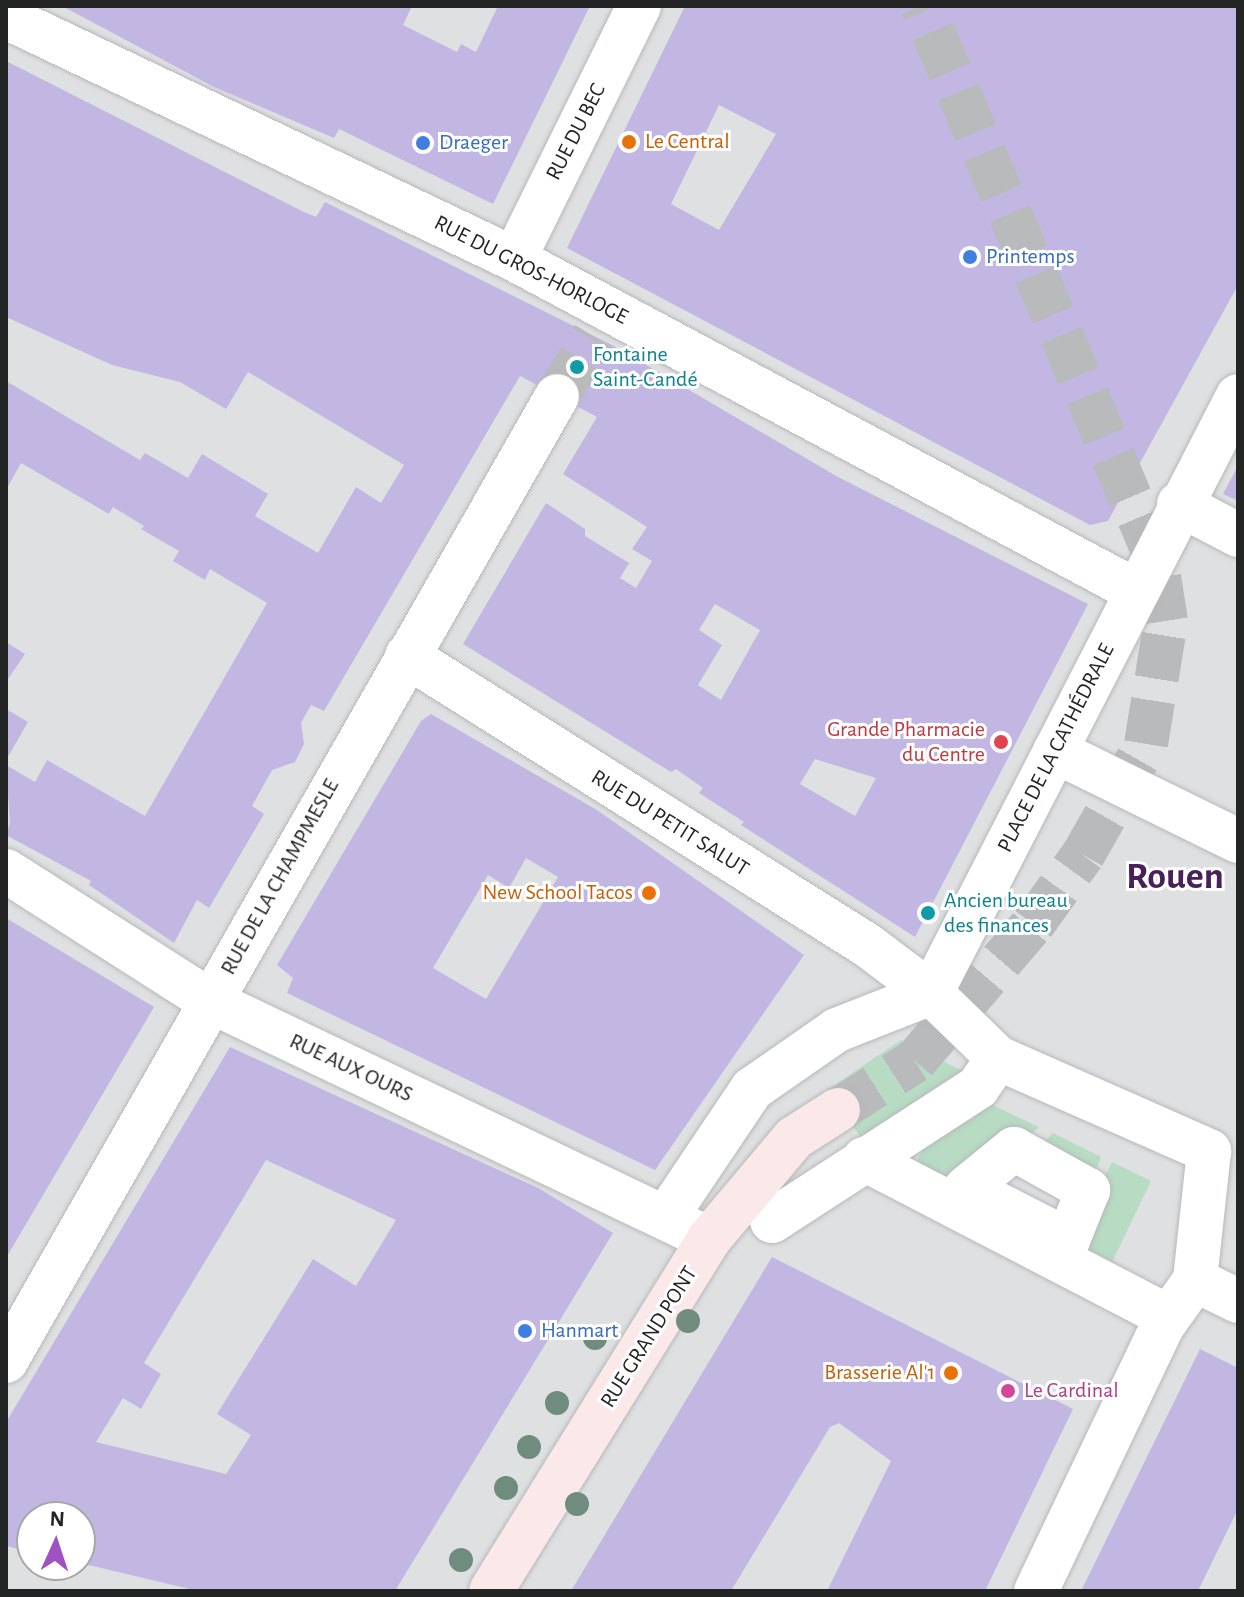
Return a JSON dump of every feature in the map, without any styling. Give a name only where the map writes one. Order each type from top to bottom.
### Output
[{"type":"street","name":"RUE DU BEC","points":[[514,259],[639,6]]},
{"type":"street","name":"RUE DU GROS-HORLOGE","points":[[6,17],[514,259],[602,323],[1136,591]]},
{"type":"street","name":"RUE DE LA CHAMPMESLE","points":[[6,1361],[557,396]]},
{"type":"street","name":"PLACE DE LA CATHÉDRALE","points":[[931,993],[1179,504],[1238,396]]},
{"type":"street","points":[[1179,504],[1238,535]]},
{"type":"street","name":"RUE DU PETIT SALUT","points":[[407,656],[867,945],[931,993]]},
{"type":"street","points":[[1055,751],[1238,841]]},
{"type":"street","name":"RUE AUX OURS","points":[[6,871],[210,1001],[709,1239]]},
{"type":"street","points":[[666,1217],[752,1089],[837,1030],[931,993],[998,1058],[1209,1151],[1195,1280],[1166,1321],[1036,1591]]},
{"type":"street","points":[[772,1221],[978,1087],[998,1058]]},
{"type":"street","name":"RUE GRAND PONT","points":[[491,1591],[709,1239],[794,1138],[838,1110]]},
{"type":"street","points":[[864,1159],[1166,1321]]},
{"type":"street","points":[[1195,1280],[1238,1301]]},
{"type":"green space","points":[[901,1040],[974,1077],[863,1140],[827,1090]]},
{"type":"green space","points":[[984,1101],[1039,1127],[966,1188],[915,1164],[937,1123]]},
{"type":"green space","points":[[1053,1133],[1101,1157],[1088,1190],[1028,1157]]},
{"type":"green space","points":[[1112,1162],[1151,1181],[1112,1262],[1091,1251],[1084,1218]]},
{"type":"building","points":[[62,6],[412,6],[403,25],[457,52],[461,44],[476,52],[498,6],[590,6],[493,204],[339,129],[334,138],[214,87]]},
{"type":"building","name":"Printemps","points":[[685,6],[1238,6],[1238,285],[1108,521],[1090,525],[567,248]],"holes":[[[719,105],[776,134],[719,230],[671,204]]]},
{"type":"building","points":[[6,61],[304,212],[316,217],[325,202],[612,345],[838,477],[1088,604],[915,937],[741,825],[744,822],[699,793],[703,788],[676,769],[671,772],[463,644],[546,503],[585,529],[585,536],[629,563],[620,578],[636,588],[652,561],[632,549],[647,527],[563,474],[597,417],[520,376],[324,711],[311,705],[301,723],[304,744],[295,762],[272,770],[252,806],[264,814],[209,908],[197,900],[174,943],[89,885],[91,881],[6,835],[10,823],[6,765],[35,782],[47,760],[145,816],[267,603],[210,569],[205,580],[173,561],[179,551],[141,529],[144,526],[113,507],[109,514],[21,463],[6,490],[6,381],[140,460],[145,453],[188,478],[202,454],[268,494],[255,516],[318,553],[356,487],[381,503],[404,465],[248,372],[226,409],[180,382],[112,365],[6,317]],"holes":[[[715,604],[760,630],[721,700],[698,685],[722,645],[699,630]],[[815,759],[876,778],[855,816],[800,784]]]},
{"type":"building","points":[[1238,466],[1238,501],[1223,494]]},
{"type":"building","points":[[6,642],[25,654],[6,682]]},
{"type":"building","points":[[6,709],[28,722],[6,760]]},
{"type":"building","points":[[431,714],[597,810],[804,955],[655,1170],[287,993],[293,978],[277,965],[421,721]],"holes":[[[526,858],[558,877],[486,999],[433,968],[488,875],[509,888]]]},
{"type":"building","points":[[6,918],[154,1007],[6,1258]]},
{"type":"building","points":[[230,1047],[538,1188],[613,1233],[395,1591],[198,1591],[96,1567],[96,1501],[16,1501],[16,1548],[6,1546],[8,1419]],"holes":[[[266,1160],[396,1220],[356,1286],[313,1259],[217,1414],[251,1435],[226,1474],[96,1442],[123,1398],[141,1409],[161,1374],[144,1363]]]},
{"type":"building","points":[[772,1257],[1073,1409],[985,1591],[827,1591],[891,1461],[839,1423],[830,1427],[731,1591],[571,1591]]},
{"type":"building","points":[[1200,1349],[1238,1368],[1238,1509],[1198,1591],[1081,1591]]},
{"type":"tunnel","points":[[838,1110],[915,1061],[1033,924],[1083,855],[1146,744],[1166,621],[1156,558],[922,6]]},
{"type":"tunnel","points":[[557,396],[594,336]]},
{"type":"place","name":"Le Central","points":[[629,142]]},
{"type":"place","name":"Draeger","points":[[423,143]]},
{"type":"place","name":"Printemps","points":[[970,257]]},
{"type":"place","name":"Fontaine Saint-Candé","points":[[577,367]]},
{"type":"place","name":"Grande Pharmacie du Centre","points":[[1001,742]]},
{"type":"place","name":"New School Tacos","points":[[649,893]]},
{"type":"place","name":"Ancien bureau des finances","points":[[928,913]]},
{"type":"place","name":"Hanmart","points":[[525,1331]]},
{"type":"place","name":"Brasserie Al'1","points":[[951,1373]]},
{"type":"place","name":"Le Cardinal","points":[[1008,1391]]},
{"type":"district","name":"Rouen","points":[[1175,878]]}]
